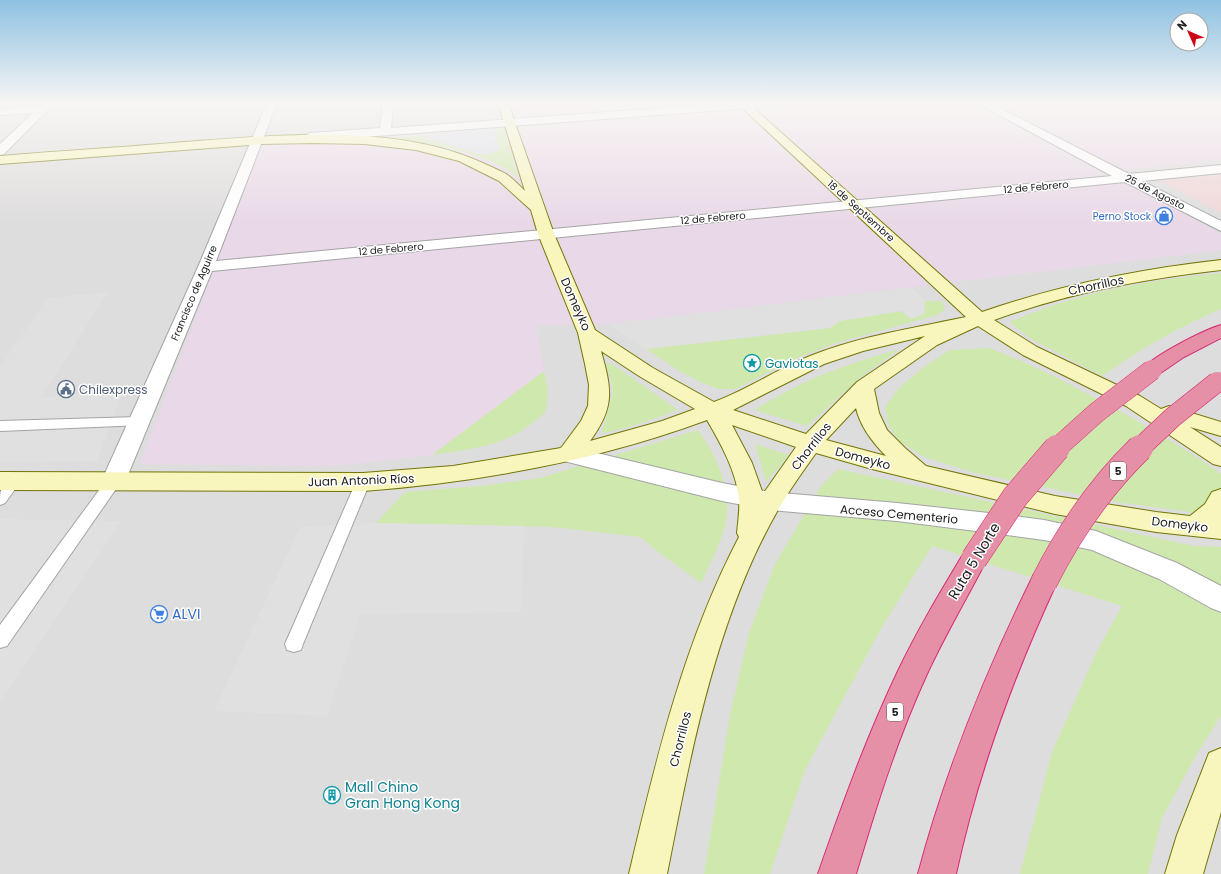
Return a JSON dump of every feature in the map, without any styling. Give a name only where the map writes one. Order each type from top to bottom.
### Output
[{"type":"highway","name":"Ruta 5 Norte","points":[[837,874],[882,744],[909,681],[935,626],[996,523],[1018,492],[1064,441],[1109,402],[1177,353],[1221,330]]},
{"type":"highway","name":"5","points":[[940,867],[964,779],[989,706],[1005,665],[1044,582],[1065,542],[1102,489],[1157,429],[1219,381]]},
{"type":"main road","name":"Domeyko","points":[[1,159],[217,144]]},
{"type":"main road","name":"Domeyko","points":[[390,144],[450,155],[481,167],[503,178],[528,198],[538,211]]},
{"type":"main road","name":"Domeyko","points":[[517,144],[546,234],[587,333],[646,372],[713,411],[811,444],[925,475],[1055,505],[1221,529]]},
{"type":"main road","name":"18 de Septiembre","points":[[787,144],[979,319],[1024,347],[1132,401]]},
{"type":"main road","name":"Chorrillos","points":[[648,874],[662,809],[688,706],[703,656],[749,538],[761,499],[843,407],[864,387],[901,359],[931,341],[979,319],[1088,286],[1151,274],[1221,265]]},
{"type":"main road","name":"Juan Antonio Ríos","points":[[7,481],[363,482],[480,472],[568,454],[620,441],[713,411],[736,401],[797,369],[840,352],[864,344],[979,319]]},
{"type":"main road","points":[[568,454],[594,416],[599,403],[599,391],[587,333]]},
{"type":"main road","points":[[864,387],[866,410],[876,430],[898,455],[925,475]]},
{"type":"main road","points":[[1132,401],[1221,429]]},
{"type":"main road","points":[[1132,401],[1163,419],[1220,460]]},
{"type":"main road","points":[[713,411],[761,499]]},
{"type":"main road","points":[[1194,526],[1207,518],[1216,508],[1221,498]]},
{"type":"main road","points":[[1184,874],[1194,835],[1221,765]]},
{"type":"street","points":[[1,159],[14,144]]},
{"type":"street","name":"Francisco de Aguirre","points":[[113,482],[206,267],[255,144]]},
{"type":"street","name":"25 de Agosto","points":[[1061,144],[1221,227]]},
{"type":"street","name":"12 de Febrero","points":[[206,267],[1221,169]]},
{"type":"street","name":"Acceso Cementerio","points":[[568,454],[761,499],[991,523],[1044,530],[1096,541],[1162,568],[1221,600]]},
{"type":"lane","points":[[0,426],[138,422]]},
{"type":"lane","points":[[0,499],[7,481]]},
{"type":"lane","points":[[0,640],[113,482]]},
{"type":"lane","points":[[294,644],[363,482]]},
{"type":"shaded area","points":[[0,144],[1221,144],[1221,874],[0,874]]},
{"type":"shaded area","points":[[292,144],[1221,144],[1221,160],[1108,172],[1221,234],[1221,250],[609,324],[536,325],[544,371],[432,455],[334,466],[140,464],[260,146]]},
{"type":"shaded area","points":[[446,144],[498,144],[500,148],[496,152],[479,154]]},
{"type":"shaded area","points":[[1221,175],[1221,212],[1159,181]]},
{"type":"shaded area","points":[[911,287],[925,301],[924,314],[911,319],[901,311],[840,321],[830,328],[646,349],[609,324]]},
{"type":"shaded area","points":[[108,292],[41,398],[124,389],[97,461],[0,462],[0,367],[47,298]]},
{"type":"shaded area","points":[[0,519],[122,521],[0,701]]},
{"type":"shaded area","points":[[376,523],[524,526],[521,612],[361,614],[327,716],[214,711],[300,527]]},
{"type":"green space","points":[[430,144],[444,144],[479,154],[492,153],[500,148],[498,144],[508,144],[519,180],[493,162],[457,150]]},
{"type":"green space","points":[[1221,273],[1221,309],[1190,323],[1131,357],[1102,376],[1031,339],[1009,322],[1060,303],[1105,291],[1182,277]]},
{"type":"green space","points":[[925,301],[941,301],[945,306],[943,311],[937,315],[836,343],[800,357],[735,389],[719,389],[698,381],[646,349],[830,328],[840,321],[901,311],[924,314]]},
{"type":"green space","points":[[989,348],[1012,357],[1069,384],[1116,409],[1170,440],[1221,474],[1221,515],[1116,502],[975,473],[924,457],[899,441],[888,424],[885,407],[899,388],[925,366],[950,350]]},
{"type":"green space","points":[[899,349],[862,376],[807,426],[755,410],[772,399],[807,381],[843,367]]},
{"type":"green space","points":[[607,363],[612,364],[678,410],[642,423],[605,433],[602,431],[613,393],[611,380],[606,365]]},
{"type":"green space","points":[[544,371],[548,391],[546,411],[533,423],[520,432],[494,444],[432,455]]},
{"type":"green space","points":[[698,430],[706,441],[723,479],[727,506],[726,519],[721,539],[701,583],[640,537],[552,527],[376,523],[405,492],[481,486],[540,478]]},
{"type":"green space","points":[[755,444],[789,455],[766,482]]},
{"type":"green space","points":[[838,469],[1194,546],[1221,547],[1221,716],[1199,750],[1162,818],[1148,874],[1020,874],[1052,752],[1097,651],[1122,606],[932,546],[882,627],[805,770],[770,874],[704,874],[730,715],[749,633],[775,564],[821,486]]},
{"type":"place","name":"Perno Stock","points":[[1164,216]]},
{"type":"place","name":"Gaviotas","points":[[752,363]]},
{"type":"place","name":"Chilexpress","points":[[66,389]]},
{"type":"place","name":"ALVI","points":[[159,614]]},
{"type":"place","name":"Mall Chino Gran Hong Kong","points":[[332,795]]}]
